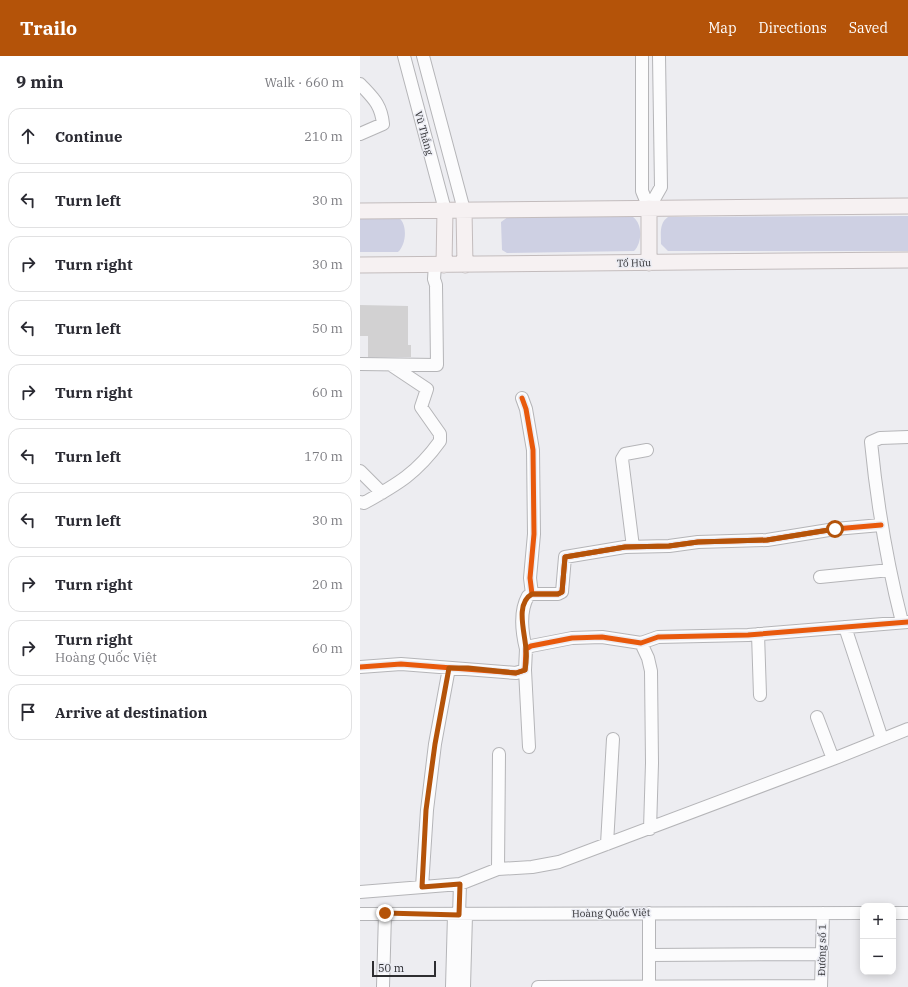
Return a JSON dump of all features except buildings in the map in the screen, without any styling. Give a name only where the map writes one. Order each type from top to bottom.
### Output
[{"type":"main road","points":[[360,211],[908,206]]},
{"type":"main road","points":[[649,208],[649,263]]},
{"type":"main road","points":[[439,265],[445,210]]},
{"type":"main road","points":[[464,210],[465,265]]},
{"type":"main road","name":"Tố Hữu","points":[[360,265],[908,260]]},
{"type":"street","name":"Vũ Thắng","points":[[404,56],[445,210]]},
{"type":"street","name":"Vũ Thắng","points":[[423,56],[464,210]]},
{"type":"street","points":[[642,56],[642,192],[649,208]]},
{"type":"street","points":[[649,208],[661,186],[659,56]]},
{"type":"street","points":[[360,84],[378,104],[382,111],[383,124],[360,134]]},
{"type":"street","points":[[642,86],[659,86]]},
{"type":"street","points":[[642,147],[660,147]]},
{"type":"street","points":[[360,364],[437,365],[436,285],[434,279],[439,265]]},
{"type":"street","points":[[360,502],[364,503],[382,493],[402,481],[419,468],[441,437],[421,407],[428,389],[391,365]]},
{"type":"street","points":[[522,398],[526,409],[533,450],[534,534],[530,578],[532,594]]},
{"type":"street","points":[[526,649],[543,643],[572,638],[602,637],[641,643],[658,637],[758,634],[905,622],[890,570],[881,525],[871,442],[880,438],[908,437]]},
{"type":"street","points":[[633,547],[622,459],[625,454],[647,450]]},
{"type":"street","points":[[360,471],[382,493]]},
{"type":"street","points":[[529,747],[525,670],[526,649],[523,630],[523,608],[528,596],[532,594],[558,594],[562,592],[565,557],[633,547],[669,546],[698,542],[767,540],[835,529],[881,525]]},
{"type":"street","points":[[820,577],[890,570]]},
{"type":"street","points":[[845,627],[882,739]]},
{"type":"street","points":[[758,634],[760,695]]},
{"type":"street","points":[[641,643],[648,658],[651,671],[652,763],[650,829]]},
{"type":"street","points":[[360,667],[401,664],[468,668],[516,673],[525,670]]},
{"type":"street","points":[[422,887],[426,810],[435,744],[449,668]]},
{"type":"street","points":[[817,717],[833,759]]},
{"type":"street","points":[[360,892],[460,884],[498,869],[532,867],[559,862],[650,829],[908,729]]},
{"type":"street","points":[[606,844],[613,739]]},
{"type":"street","points":[[498,869],[499,754]]},
{"type":"street","points":[[460,884],[460,915],[464,987]]},
{"type":"street","points":[[383,987],[385,913]]},
{"type":"street","points":[[649,913],[649,987]]},
{"type":"street","name":"Đường số 1","points":[[821,987],[823,913]]},
{"type":"street","name":"Hoàng Quốc Việt","points":[[360,914],[860,913]]},
{"type":"street","points":[[896,913],[908,913]]},
{"type":"street","points":[[452,987],[460,915]]},
{"type":"street","points":[[649,955],[822,954]]},
{"type":"street","points":[[538,987],[821,987]]},
{"type":"shaded area","points":[[908,216],[908,251],[668,251],[661,244],[663,222],[668,217]]},
{"type":"shaded area","points":[[508,217],[633,217],[640,229],[640,239],[637,248],[634,251],[507,253],[502,250],[501,222]]},
{"type":"shaded area","points":[[360,218],[399,218],[404,225],[405,230],[401,249],[398,252],[360,252]]},
{"type":"cycle path","points":[[522,398],[526,409],[533,450],[534,534],[530,578],[532,594],[558,594],[562,592],[565,557],[625,547],[669,546],[698,542],[767,540],[835,529],[881,525]]},
{"type":"cycle path","points":[[360,667],[401,664],[516,673],[525,670],[526,649],[531,646],[572,638],[602,637],[641,643],[658,637],[748,635],[908,622]]},
{"type":"route","points":[[385,913],[459,915],[460,884],[422,887],[426,810],[435,744],[449,668],[468,668],[516,673],[525,670],[526,649],[523,630],[523,608],[525,601],[528,596],[532,594],[558,594],[562,592],[565,557],[625,547],[669,546],[698,542],[767,540],[835,529]]}]
